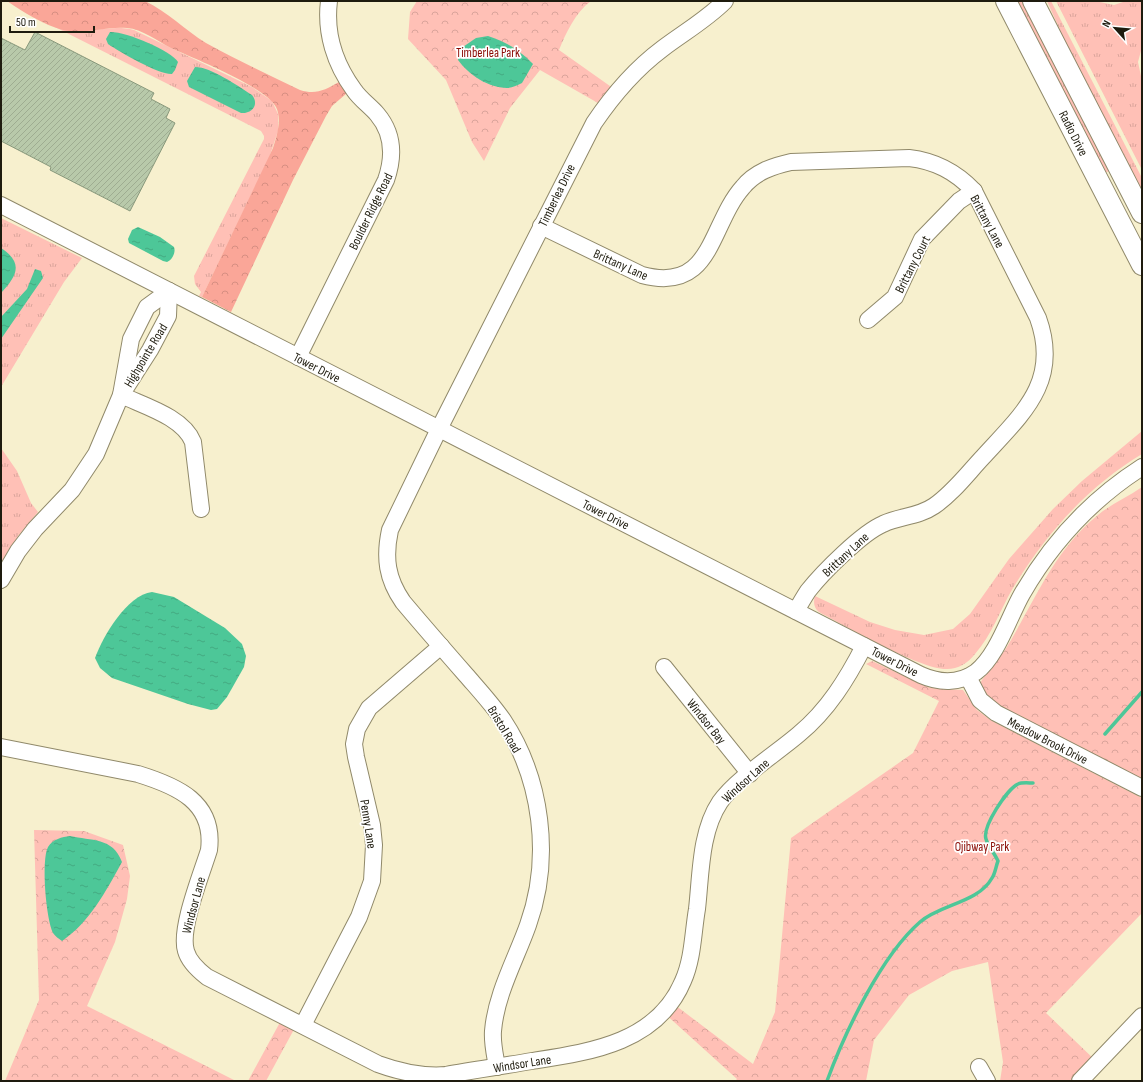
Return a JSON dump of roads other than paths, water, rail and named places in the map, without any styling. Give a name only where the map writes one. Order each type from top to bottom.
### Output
[{"type":"main road","name":"Radio Drive","points":[[1006,1],[1142,265]]},
{"type":"main road","name":"Radio Drive","points":[[1033,1],[1142,213]]},
{"type":"street","name":"Boulder Ridge Road","points":[[298,357],[386,180],[391,166],[391,140],[387,129],[378,115],[355,92],[339,66],[330,36],[327,1]]},
{"type":"street","name":"Timberlea Drive","points":[[439,429],[582,144],[610,100],[645,63],[679,36],[704,19],[725,1]]},
{"type":"street","name":"Brittany Lane","points":[[541,226],[642,275],[654,279],[666,279],[679,277],[698,265],[706,255],[736,196],[744,186],[764,170],[778,164],[791,162],[908,158],[924,160],[952,171],[964,180],[974,191],[1038,318],[1043,332],[1046,345],[1046,360],[1044,374],[1038,390],[1024,412],[946,498],[925,512],[884,524],[862,537],[815,583],[796,611]]},
{"type":"street","name":"Brittany Court","points":[[868,320],[895,297],[922,239],[959,201],[974,191]]},
{"type":"street","name":"Tower Drive","points":[[1,205],[932,680],[950,682],[968,677],[979,669],[988,658],[1029,582],[1064,534],[1102,496],[1142,467]]},
{"type":"street","name":"Highpointe Road","points":[[1,580],[26,540],[72,490],[83,474],[107,431],[121,395],[131,339],[147,307],[169,291]]},
{"type":"street","name":"Highpointe Road","points":[[121,395],[150,350],[168,316],[169,291]]},
{"type":"street","points":[[121,395],[176,421],[189,433],[193,442],[201,509]]},
{"type":"street","name":"Bristol Road","points":[[439,429],[390,530],[386,558],[388,574],[394,588],[403,602],[502,720],[518,746],[535,793],[539,817],[541,850],[538,888],[528,924],[499,1001],[495,1017],[493,1032],[496,1067]]},
{"type":"street","name":"Penny Lane","points":[[304,1025],[359,917],[372,881],[374,845],[372,825],[356,757],[351,727],[369,708],[441,646]]},
{"type":"street","name":"Windsor Lane","points":[[1,747],[138,774],[178,789],[194,801],[204,813],[211,838],[209,850],[186,924],[184,937],[185,951],[191,962],[207,977],[304,1025],[378,1064],[405,1073],[439,1076],[576,1055],[614,1044],[648,1027],[668,1006],[683,981],[688,968],[708,827],[721,801],[750,774],[816,719],[840,688],[864,646]]},
{"type":"street","name":"Windsor Bay","points":[[664,668],[750,774]]},
{"type":"street","name":"Meadow Brook Drive","points":[[968,677],[980,700],[996,713],[1142,788]]},
{"type":"street","points":[[1080,1081],[1142,1016]]},
{"type":"water","points":[[110,32],[136,38],[166,52],[174,57],[178,62],[175,70],[172,74],[158,71],[121,52],[108,44],[106,39]]},
{"type":"water","points":[[488,36],[512,47],[533,64],[522,83],[509,88],[493,86],[473,75],[458,60],[460,49],[476,38]]},
{"type":"water","points":[[195,67],[216,73],[252,95],[255,102],[253,108],[248,112],[241,113],[189,87],[187,81]]},
{"type":"water","points":[[138,227],[160,237],[174,247],[174,254],[170,260],[167,262],[163,261],[129,243],[128,239],[132,230]]},
{"type":"water","points":[[1,248],[13,259],[16,270],[11,281],[1,293]]},
{"type":"water","points":[[35,269],[41,271],[43,278],[1,339],[1,317],[27,289]]},
{"type":"water","points":[[152,592],[174,597],[225,628],[242,644],[246,656],[244,667],[227,697],[217,709],[211,710],[188,704],[112,678],[100,668],[95,658],[110,628],[125,608],[134,600]]},
{"type":"water","points":[[70,836],[107,844],[118,854],[122,862],[103,895],[89,915],[81,925],[62,941],[53,933],[50,926],[46,903],[45,864],[46,854],[50,844],[58,839]]},
{"type":"waterway","points":[[1105,734],[1142,692]]},
{"type":"waterway","points":[[827,1081],[854,1018],[878,974],[892,954],[920,922],[938,911],[978,893],[992,878],[998,861],[986,839],[986,833],[991,818],[1002,800],[1013,787],[1020,783],[1033,783]]},
{"type":"park label","name":"Timberlea Park","points":[[488,52]]},
{"type":"park label","name":"Ojibway Park","points":[[982,846]]}]
